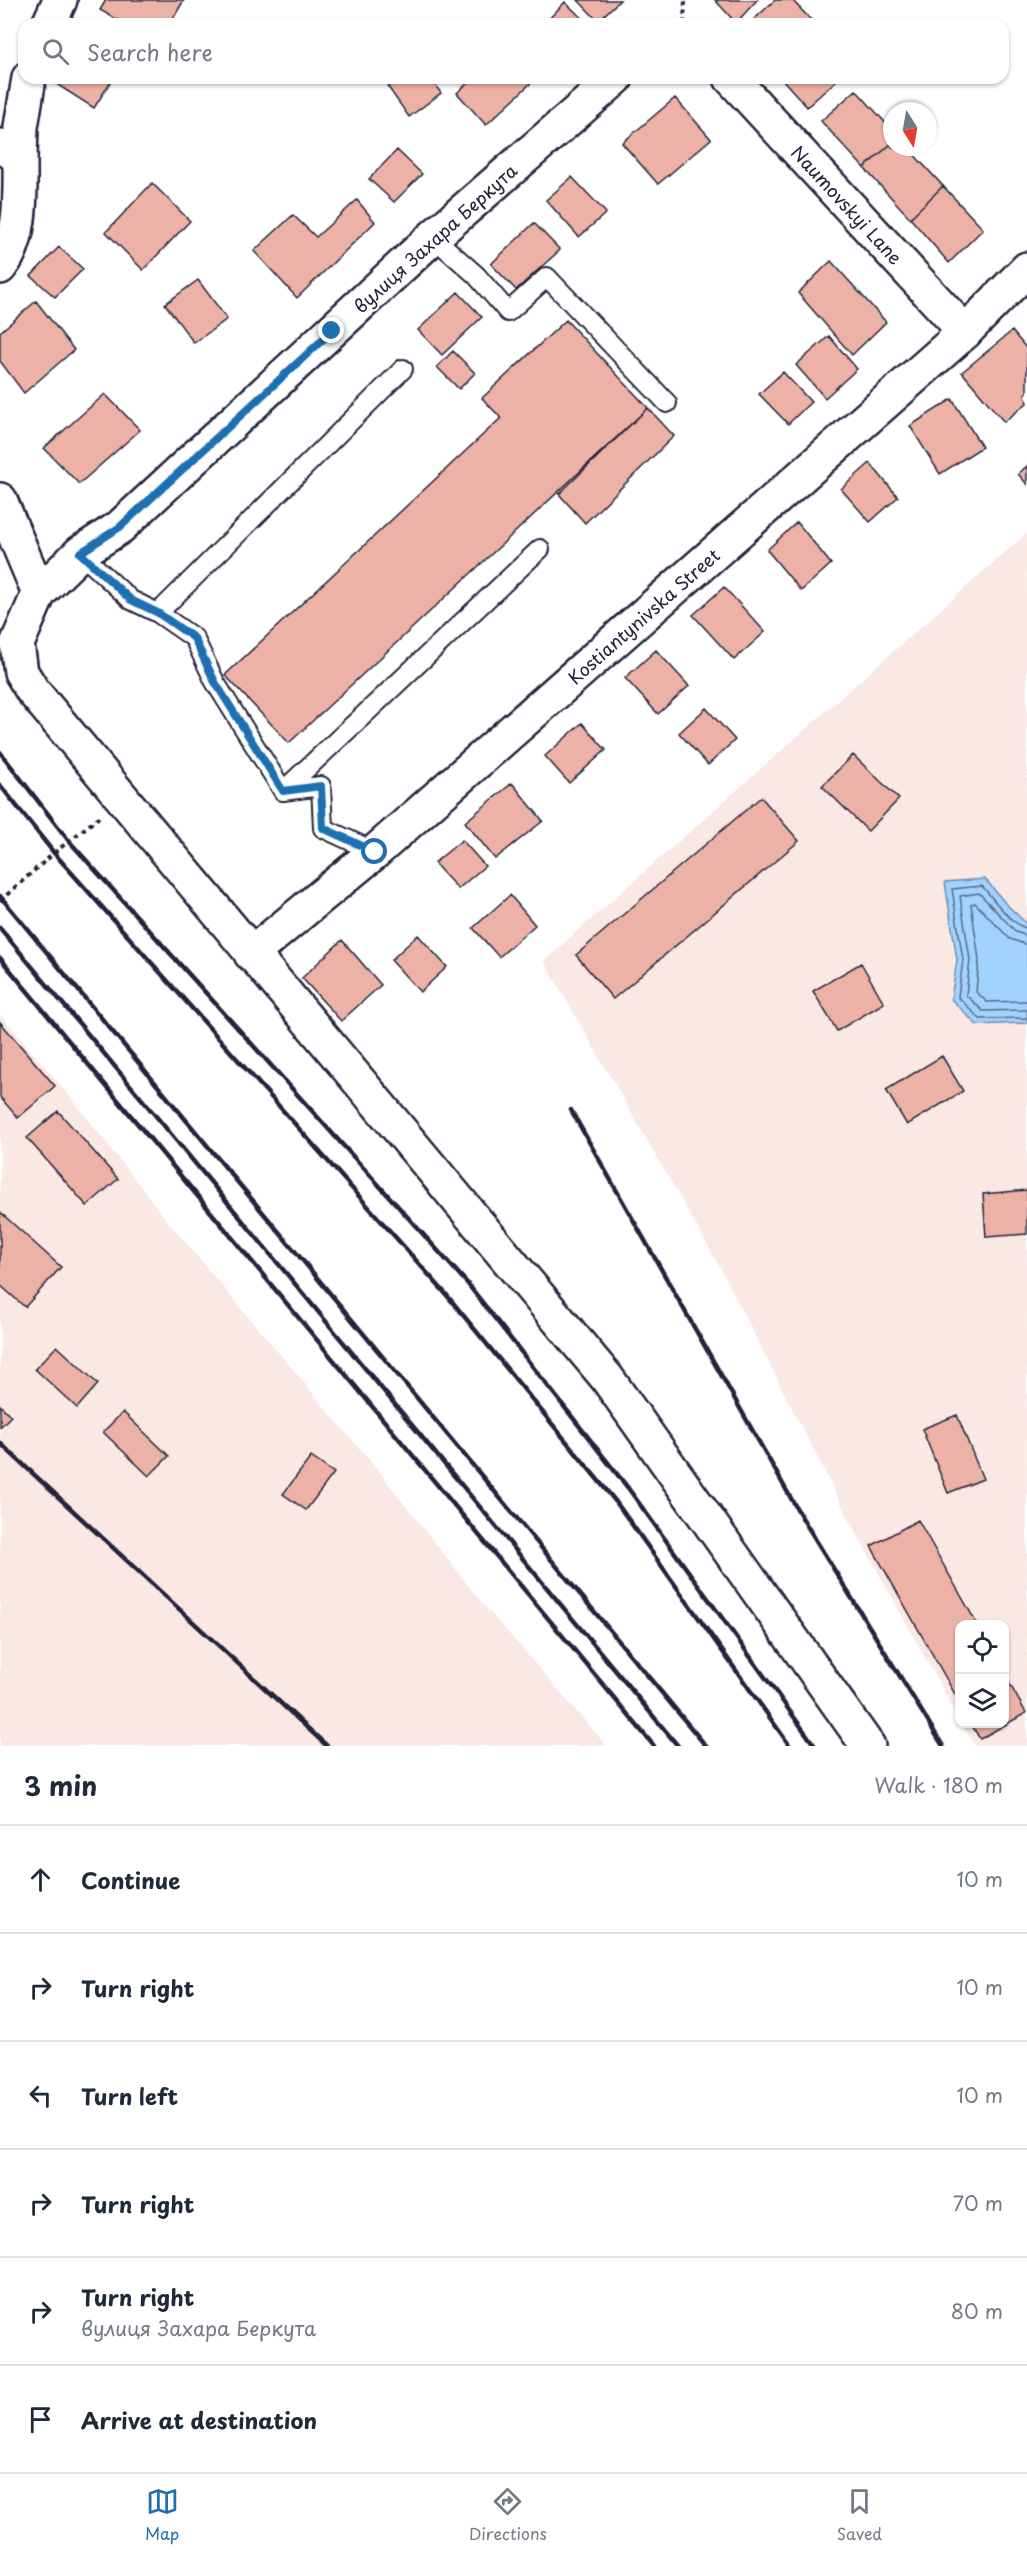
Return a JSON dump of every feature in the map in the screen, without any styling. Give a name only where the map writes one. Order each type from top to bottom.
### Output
[{"type":"street","points":[[52,18],[60,0]]},
{"type":"street","points":[[0,267],[6,260],[21,213],[10,152],[21,127],[27,84]]},
{"type":"street","name":"вулиця Захара Беркута","points":[[609,84],[433,237],[120,527],[80,553],[39,593],[16,644],[21,672],[32,690],[250,954],[607,1378],[868,1746]]},
{"type":"street","name":"Naumovskyi Lane","points":[[737,84],[965,332]]},
{"type":"street","name":"Kostiantynivska Street","points":[[250,954],[375,852],[965,332],[1027,269]]},
{"type":"street","points":[[0,500],[39,593]]},
{"type":"lane","points":[[433,237],[476,275],[508,312],[548,277],[667,403]]},
{"type":"lane","points":[[158,613],[403,369]]},
{"type":"lane","points":[[283,791],[540,549]]},
{"type":"lane","points":[[80,553],[131,600],[158,613],[194,638],[215,682],[283,791]]},
{"type":"lane","points":[[283,791],[321,786],[323,828],[375,852]]},
{"type":"path","points":[[684,18],[685,0]]},
{"type":"path","points":[[0,902],[54,853],[122,798]]},
{"type":"shaded area","points":[[1027,533],[1027,1746],[975,1746],[964,1728],[1009,1728],[1009,1620],[955,1620],[955,1712],[851,1523],[716,1260],[544,961]]},
{"type":"shaded area","points":[[0,1014],[72,1099],[173,1228],[377,1469],[482,1603],[607,1746],[0,1746]]},
{"type":"water","points":[[985,879],[1027,924],[1027,1023],[977,1025],[951,999],[957,960],[945,882]]},
{"type":"building","points":[[106,0],[184,0],[174,18],[114,18],[100,10]]},
{"type":"building","points":[[578,0],[620,0],[601,18],[595,18]]},
{"type":"building","points":[[715,0],[757,0],[741,18],[731,18]]},
{"type":"building","points":[[775,0],[792,0],[809,18],[756,18]]},
{"type":"building","points":[[565,2],[582,18],[550,18]]},
{"type":"building","points":[[56,84],[109,84],[94,108]]},
{"type":"building","points":[[392,84],[434,84],[441,93],[409,117],[388,87]]},
{"type":"building","points":[[467,84],[530,84],[486,125],[457,93]]},
{"type":"building","points":[[786,84],[833,84],[807,107]]},
{"type":"building","points":[[856,90],[883,120],[883,151],[864,168],[821,121]]},
{"type":"building","points":[[675,98],[711,139],[658,184],[622,143]]},
{"type":"building","points":[[397,150],[422,174],[394,202],[369,179]]},
{"type":"building","points":[[883,151],[883,156],[915,156],[943,186],[910,218],[864,168]]},
{"type":"building","points":[[572,177],[606,213],[579,237],[546,200]]},
{"type":"building","points":[[152,183],[190,221],[143,270],[106,232]]},
{"type":"building","points":[[943,186],[983,229],[949,263],[910,218]]},
{"type":"building","points":[[357,200],[375,222],[297,298],[254,251],[293,215],[316,237]]},
{"type":"building","points":[[534,223],[560,250],[516,290],[491,264]]},
{"type":"building","points":[[59,247],[83,269],[55,297],[31,276]]},
{"type":"building","points":[[831,261],[886,322],[852,355],[798,293]]},
{"type":"building","points":[[198,280],[227,319],[194,343],[165,304]]},
{"type":"building","points":[[458,292],[482,317],[442,355],[418,330]]},
{"type":"building","points":[[36,301],[74,350],[24,393],[0,361],[0,332]]},
{"type":"building","points":[[566,320],[648,408],[289,743],[225,675],[501,418],[482,398]]},
{"type":"building","points":[[1012,331],[1027,349],[1027,392],[1025,394],[1027,403],[1004,422],[962,372]]},
{"type":"building","points":[[829,336],[857,369],[825,398],[796,365]]},
{"type":"building","points":[[453,351],[475,373],[459,389],[437,367]]},
{"type":"building","points":[[783,372],[811,402],[788,424],[759,394]]},
{"type":"building","points":[[105,394],[140,430],[79,484],[44,448]]},
{"type":"building","points":[[952,399],[982,447],[940,474],[910,426]]},
{"type":"building","points":[[648,408],[674,436],[585,523],[559,494]]},
{"type":"building","points":[[870,463],[898,497],[870,522],[841,489]]},
{"type":"building","points":[[1027,466],[1027,484],[1018,474]]},
{"type":"building","points":[[797,522],[831,564],[801,591],[767,550]]},
{"type":"building","points":[[724,587],[765,632],[734,660],[693,615]]},
{"type":"building","points":[[656,650],[689,686],[658,714],[625,678]]},
{"type":"building","points":[[706,708],[735,740],[708,765],[679,733]]},
{"type":"building","points":[[582,723],[606,750],[569,783],[545,756]]},
{"type":"building","points":[[853,755],[899,799],[868,831],[822,786]]},
{"type":"building","points":[[512,783],[543,821],[495,859],[465,822]]},
{"type":"building","points":[[761,797],[799,841],[613,999],[576,955]]},
{"type":"building","points":[[462,840],[485,866],[458,889],[434,863]]},
{"type":"building","points":[[510,895],[535,925],[499,957],[473,928]]},
{"type":"building","points":[[418,935],[447,967],[420,992],[391,960]]},
{"type":"building","points":[[342,940],[381,985],[341,1021],[302,978]]},
{"type":"building","points":[[861,963],[884,1003],[837,1031],[813,991]]},
{"type":"building","points":[[0,1022],[55,1086],[18,1118],[0,1097]]},
{"type":"building","points":[[942,1056],[963,1091],[907,1125],[886,1090]]},
{"type":"building","points":[[58,1111],[118,1179],[87,1206],[27,1138]]},
{"type":"building","points":[[1027,1190],[1027,1234],[986,1237],[983,1194]]},
{"type":"building","points":[[0,1212],[61,1267],[25,1307],[0,1285]]},
{"type":"building","points":[[57,1346],[98,1384],[77,1408],[35,1369]]},
{"type":"building","points":[[0,1405],[11,1416],[0,1427]]},
{"type":"building","points":[[123,1412],[169,1456],[149,1476],[103,1432]]},
{"type":"building","points":[[957,1415],[983,1479],[948,1493],[922,1429]]},
{"type":"building","points":[[311,1457],[334,1473],[306,1510],[283,1494]]},
{"type":"building","points":[[918,1520],[975,1620],[955,1620],[955,1694],[871,1546]]},
{"type":"building","points":[[1009,1683],[1026,1713],[1009,1723]]},
{"type":"building","points":[[973,1728],[999,1728],[980,1739]]},
{"type":"railway","points":[[0,752],[69,841],[467,1283],[628,1488],[815,1746]]},
{"type":"railway","points":[[0,785],[54,853],[445,1293],[616,1502],[790,1746]]},
{"type":"railway","points":[[0,896],[706,1746]]},
{"type":"railway","points":[[0,928],[678,1746]]},
{"type":"railway","points":[[0,958],[654,1746]]},
{"type":"railway","points":[[571,1110],[801,1516],[943,1746]]},
{"type":"railway","points":[[0,1443],[327,1746]]},
{"type":"route","points":[[332,331],[120,527],[80,553],[131,600],[158,613],[194,638],[215,682],[283,791],[321,786],[323,828],[375,852]]}]
